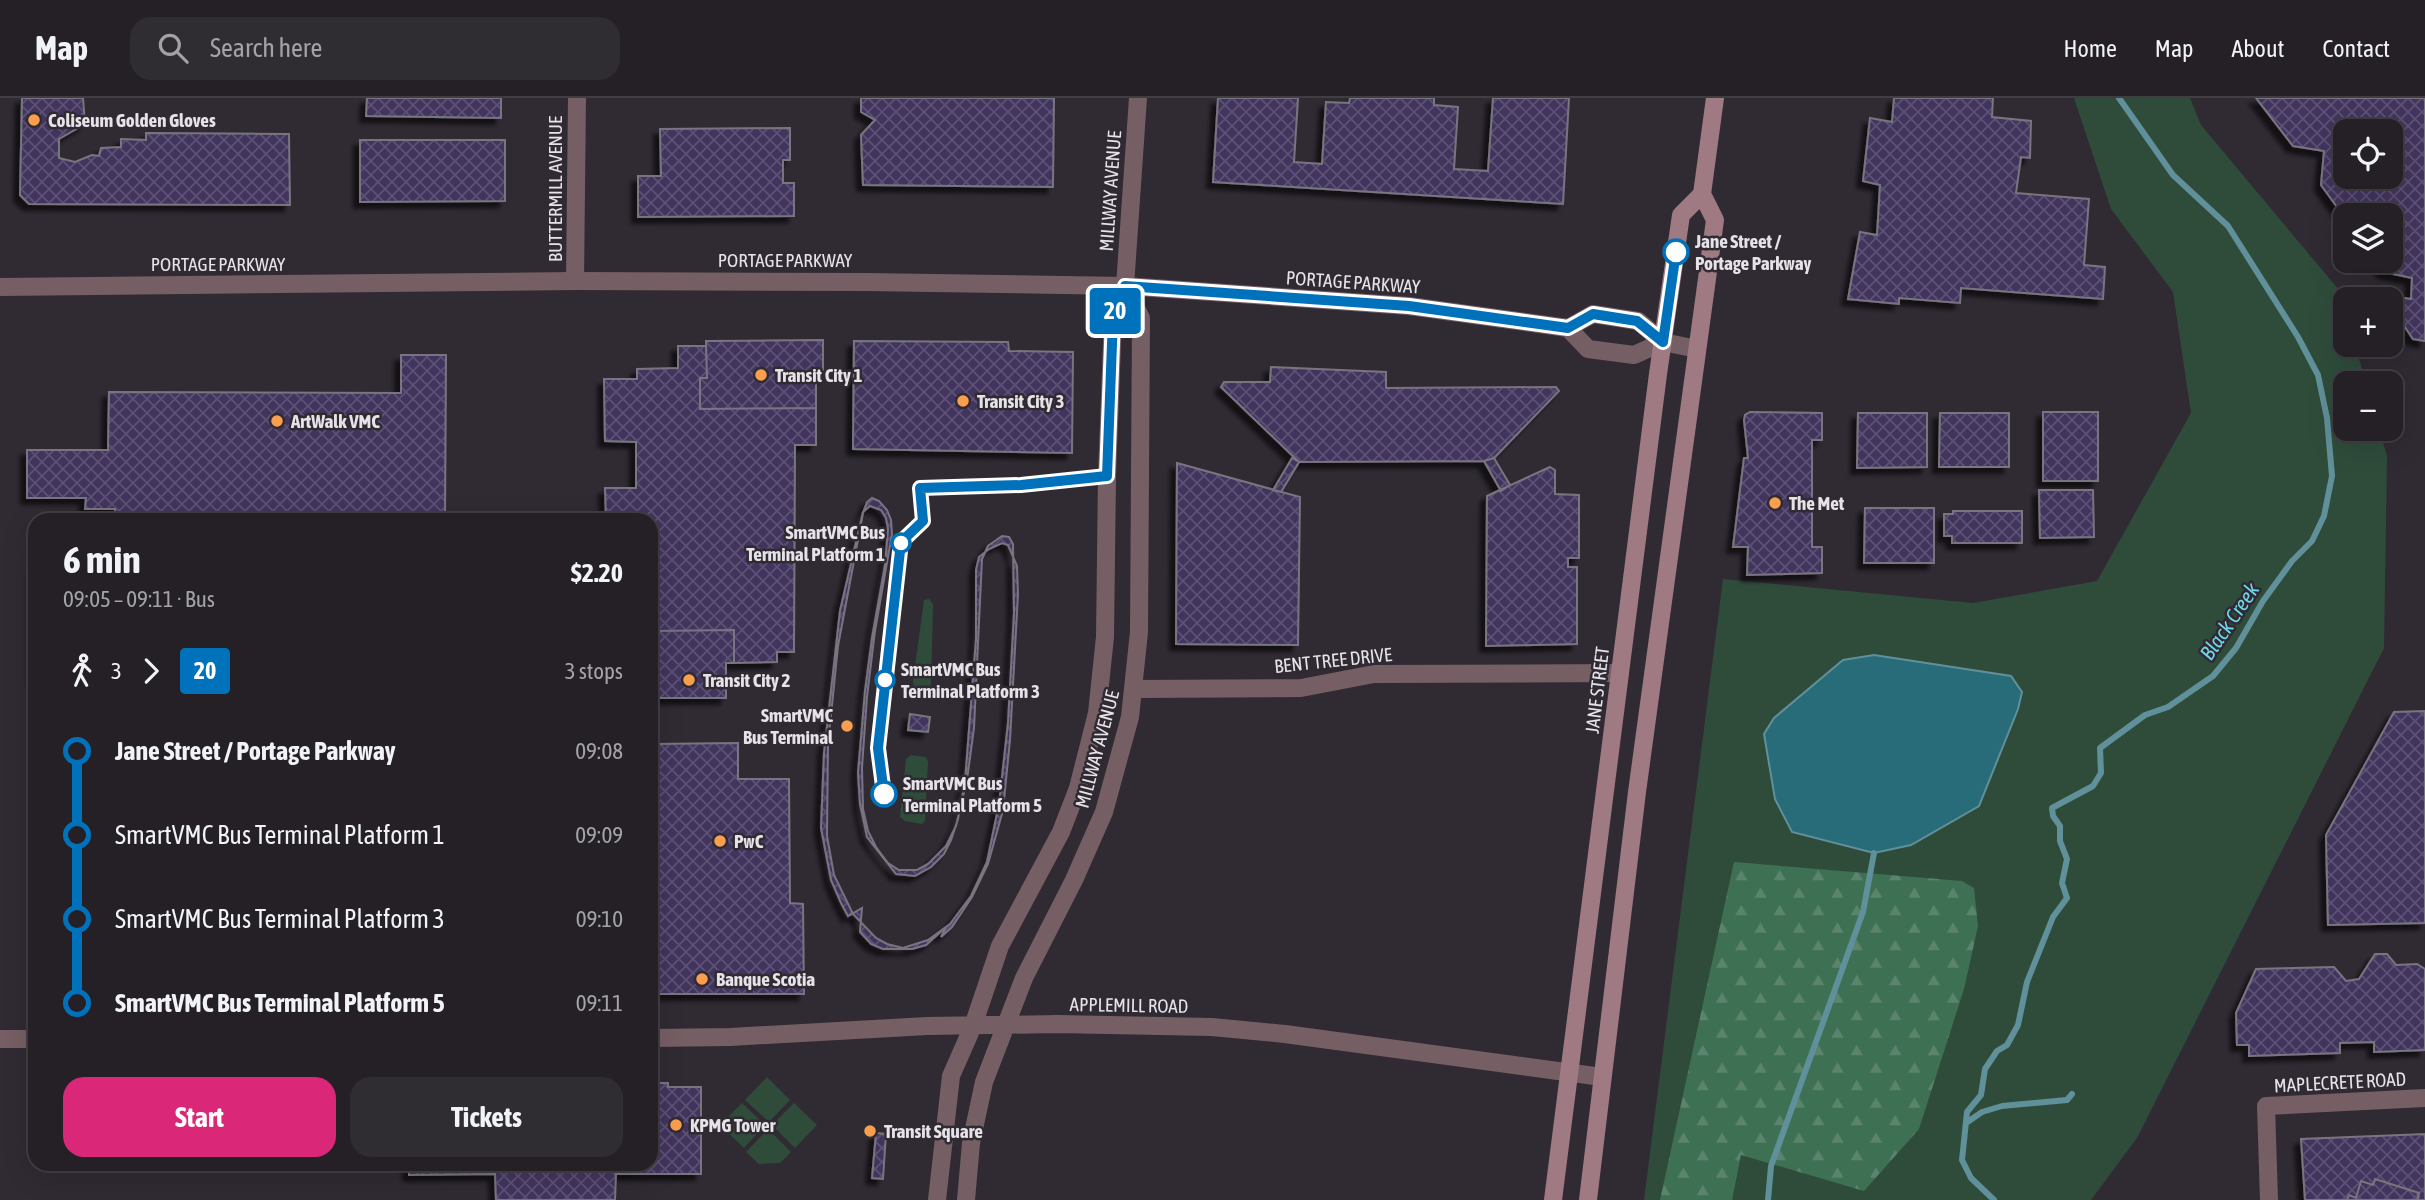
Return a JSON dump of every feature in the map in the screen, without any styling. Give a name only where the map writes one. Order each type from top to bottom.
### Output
[{"type":"main road","points":[[1588,1200],[1640,765],[1715,220],[1702,194],[1715,98]]},
{"type":"main road","name":"JANE STREET","points":[[1553,1200],[1681,215],[1702,194]]},
{"type":"street","name":"BUTTERMILL AVENUE","points":[[576,281],[577,98]]},
{"type":"street","name":"MILLWAY AVENUE","points":[[937,1200],[951,1076],[973,1026],[1000,946],[1061,832],[1078,788],[1097,713],[1105,637],[1113,317],[1125,286],[1138,98]]},
{"type":"street","name":"PORTAGE PARKWAY","points":[[0,287],[576,281],[1125,286],[1409,306],[1568,328]]},
{"type":"street","name":"MILLWAY AVENUE","points":[[966,1200],[971,1143],[984,1082],[1024,978],[1074,880],[1104,813],[1130,717],[1140,606],[1142,318],[1125,286]]},
{"type":"street","points":[[1663,342],[1633,355],[1588,349],[1568,328],[1593,314],[1637,321],[1663,342],[1697,349]]},
{"type":"street","name":"BENT TREE DRIVE","points":[[1134,689],[1301,688],[1374,674],[1620,673]]},
{"type":"street","name":"APPLEMILL ROAD","points":[[658,1038],[730,1037],[927,1026],[1004,1027],[1057,1024],[1212,1027],[1285,1034],[1602,1077]]},
{"type":"street","points":[[0,1039],[28,1039]]},
{"type":"street","name":"MAPLECRETE ROAD","points":[[2269,1200],[2266,1106],[2425,1098]]},
{"type":"green space","points":[[2074,98],[2190,98],[2201,125],[2336,287],[2333,287],[2333,357],[2358,357],[2363,371],[2333,371],[2333,441],[2383,441],[2387,456],[2384,648],[2137,1138],[2091,1200],[1644,1200],[1723,579],[1973,603],[2097,581],[2191,413],[2173,292],[2111,209]]},
{"type":"green space","points":[[929,599],[933,604],[931,685],[929,689],[918,690],[913,681],[924,600]]},
{"type":"green space","points":[[911,755],[926,757],[928,762],[925,821],[922,824],[905,821],[900,817],[906,759]]},
{"type":"green space","points":[[1734,862],[1962,881],[1974,888],[1978,926],[1964,989],[1919,1129],[1864,1191],[1741,1155],[1732,1200],[1660,1200]]},
{"type":"green space","points":[[767,1077],[790,1100],[769,1122],[745,1100]]},
{"type":"green space","points":[[742,1103],[765,1125],[744,1148],[720,1125]]},
{"type":"green space","points":[[794,1103],[817,1125],[795,1148],[772,1125]]},
{"type":"green space","points":[[768,1129],[791,1152],[780,1163],[759,1164],[746,1152]]},
{"type":"water","points":[[1874,655],[2011,676],[2022,692],[2018,709],[1979,806],[1911,845],[1874,853],[1792,832],[1775,799],[1764,734],[1774,718],[1843,660]]},
{"type":"building","points":[[22,98],[83,98],[85,124],[59,139],[59,158],[75,162],[92,155],[99,156],[101,148],[121,147],[121,139],[146,140],[146,133],[289,134],[290,205],[29,204],[20,195]]},
{"type":"building","points":[[367,98],[501,98],[501,118],[366,116]]},
{"type":"building","points":[[861,98],[1054,98],[1053,187],[863,185],[861,135],[875,120],[861,112]]},
{"type":"building","points":[[1218,98],[1298,98],[1294,162],[1322,164],[1326,102],[1349,103],[1350,98],[1434,98],[1434,105],[1458,107],[1454,169],[1488,171],[1493,98],[1569,98],[1563,204],[1213,182]]},
{"type":"building","points":[[1894,98],[1993,98],[1992,117],[2031,121],[2030,158],[2021,157],[2016,193],[2089,199],[2084,265],[2105,267],[2103,299],[1961,288],[1960,303],[1899,298],[1899,304],[1848,299],[1860,232],[1877,235],[1880,185],[1863,181],[1870,118],[1892,122]]},
{"type":"building","points":[[2256,98],[2425,98],[2425,341],[2413,339],[2403,324],[2403,298],[2411,299],[2412,278],[2389,273],[2403,273],[2403,203],[2334,203],[2321,185],[2324,151],[2293,146]]},
{"type":"building","points":[[790,128],[790,160],[783,160],[783,183],[794,183],[794,216],[638,217],[638,176],[661,176],[660,129]]},
{"type":"building","points":[[360,140],[505,140],[505,201],[360,202]]},
{"type":"building","name":"Transit City 1","points":[[823,340],[823,372],[816,372],[816,408],[700,409],[700,378],[707,378],[706,341]]},
{"type":"building","name":"Transit City 3","points":[[854,341],[1008,342],[1009,351],[1073,352],[1072,453],[853,449]]},
{"type":"building","points":[[678,346],[706,346],[707,378],[700,378],[700,409],[816,408],[816,445],[795,445],[794,652],[777,652],[777,662],[734,663],[734,630],[658,631],[658,513],[606,513],[605,488],[636,488],[636,442],[605,441],[604,379],[637,379],[637,369],[678,368]]},
{"type":"building","name":"ArtWalk VMC","points":[[401,355],[446,355],[445,513],[115,513],[115,509],[85,509],[86,498],[27,498],[27,450],[108,450],[109,392],[401,393]]},
{"type":"building","points":[[1271,367],[1386,372],[1386,388],[1556,387],[1559,391],[1494,458],[1484,461],[1299,462],[1221,387],[1224,382],[1270,382]]},
{"type":"building","name":"The Met","points":[[1750,412],[1822,413],[1822,440],[1812,440],[1812,547],[1822,547],[1822,573],[1747,575],[1748,547],[1733,547],[1744,458],[1748,458],[1744,420],[1745,415]]},
{"type":"building","points":[[2043,412],[2098,412],[2098,481],[2043,481]]},
{"type":"building","points":[[1858,413],[1927,413],[1927,467],[1857,468]]},
{"type":"building","points":[[1940,413],[2009,413],[2009,467],[1939,467]]},
{"type":"building","points":[[1292,458],[1299,462],[1281,492],[1273,490]]},
{"type":"building","points":[[1494,458],[1510,485],[1501,491],[1484,461]]},
{"type":"building","points":[[1177,463],[1300,497],[1298,645],[1176,644]]},
{"type":"building","points":[[1550,467],[1555,470],[1555,494],[1579,495],[1579,558],[1568,558],[1568,567],[1577,567],[1577,644],[1486,646],[1487,496]]},
{"type":"building","points":[[2039,490],[2093,490],[2094,537],[2040,538]]},
{"type":"building","name":"SmartVMC Bus Terminal","points":[[872,498],[887,510],[892,534],[867,697],[862,768],[863,809],[868,831],[876,847],[888,863],[899,870],[917,870],[928,864],[946,846],[956,826],[967,780],[974,728],[982,559],[988,546],[1002,536],[1009,537],[1013,544],[1014,613],[1008,723],[999,804],[987,862],[971,896],[950,924],[928,940],[903,948],[876,938],[853,914],[834,875],[827,836],[828,745],[838,646],[863,513],[867,502]]},
{"type":"building","name":"SmartVMC Bus Terminal","points":[[870,506],[881,510],[888,529],[865,691],[858,773],[860,804],[867,837],[896,874],[915,876],[931,867],[944,854],[951,840],[965,782],[976,639],[976,570],[979,557],[1002,543],[1008,545],[1017,566],[1018,594],[1010,740],[1003,810],[988,864],[972,897],[952,927],[941,937],[946,927],[926,945],[912,949],[883,949],[871,944],[860,932],[862,908],[848,916],[841,903],[831,880],[821,828],[824,753],[840,611],[863,512]]},
{"type":"building","points":[[1865,508],[1934,508],[1934,563],[1864,563]]},
{"type":"building","points":[[1953,511],[2022,511],[2022,543],[1952,543],[1952,536],[1944,536],[1944,514],[1953,514]]},
{"type":"building","name":"Transit City 2","points":[[734,630],[734,663],[726,663],[726,698],[658,698],[658,631]]},
{"type":"building","points":[[2425,711],[2425,923],[2328,925],[2326,835],[2394,712]]},
{"type":"building","points":[[910,714],[930,717],[928,732],[908,730]]},
{"type":"building","name":"PwC","points":[[738,743],[738,779],[789,779],[790,903],[803,904],[804,994],[658,994],[658,744]]},
{"type":"building","points":[[2375,954],[2387,954],[2396,965],[2417,964],[2425,969],[2425,1050],[2374,1052],[2374,1042],[2340,1043],[2340,1053],[2249,1056],[2249,1045],[2237,1045],[2236,1013],[2256,969],[2334,967],[2346,981],[2359,979]]},
{"type":"building","name":"KPMG Tower","points":[[658,1083],[668,1083],[668,1087],[701,1087],[701,1174],[616,1174],[615,1200],[496,1200],[495,1174],[409,1175],[409,1171],[658,1171]]},
{"type":"building","points":[[876,1133],[886,1134],[883,1179],[872,1178]]},
{"type":"building","points":[[2425,1134],[2425,1200],[2417,1200],[2419,1193],[2375,1179],[2373,1185],[2361,1181],[2356,1198],[2349,1195],[2347,1200],[2305,1200],[2301,1139]]},
{"type":"building","points":[[2375,1179],[2419,1193],[2418,1200],[2347,1200],[2349,1195],[2356,1198],[2361,1181],[2373,1185]]},
{"type":"waterway","name":"Black Creek","points":[[1994,1200],[1971,1178],[1962,1160],[1967,1112],[1981,1095],[1985,1069],[1997,1051],[2007,1045],[2018,1025],[2027,982],[2053,917],[2067,898],[2062,883],[2067,859],[2060,841],[2060,826],[2053,816],[2052,808],[2093,786],[2101,773],[2100,748],[2145,715],[2168,707],[2213,676],[2236,648],[2263,601],[2292,561],[2312,541],[2324,516],[2332,476],[2327,418],[2318,375],[2298,337],[2228,226],[2173,175],[2119,98]]},
{"type":"waterway","points":[[1768,1200],[1771,1166],[1863,912],[1874,853]]},
{"type":"waterway","points":[[1966,1123],[1982,1112],[2002,1106],[2067,1100],[2072,1094]]},
{"type":"bus line","name":"20","points":[[884,794],[878,748],[883,694],[901,542],[923,521],[920,488],[1021,485],[1107,476],[1113,317],[1125,286],[1409,306],[1568,328],[1593,314],[1637,321],[1663,342],[1676,252]]},
{"type":"place","name":"Coliseum Golden Gloves","points":[[34,120]]},
{"type":"place","name":"Jane Street / Portage Parkway","points":[[1676,252]]},
{"type":"place","name":"Transit City 1","points":[[761,375]]},
{"type":"place","name":"Transit City 3","points":[[963,401]]},
{"type":"place","name":"ArtWalk VMC","points":[[277,421]]},
{"type":"place","name":"The Met","points":[[1775,503]]},
{"type":"place","name":"SmartVMC Bus Terminal Platform 1","points":[[901,543]]},
{"type":"place","name":"Transit City 2","points":[[689,680]]},
{"type":"place","name":"SmartVMC Bus Terminal Platform 3","points":[[885,680]]},
{"type":"place","name":"SmartVMC Bus Terminal","points":[[847,726]]},
{"type":"place","name":"SmartVMC Bus Terminal Platform 5","points":[[884,794]]},
{"type":"place","name":"PwC","points":[[720,841]]},
{"type":"place","name":"Banque Scotia","points":[[702,979]]},
{"type":"place","name":"KPMG Tower","points":[[676,1125]]},
{"type":"place","name":"Transit Square","points":[[870,1131]]}]
